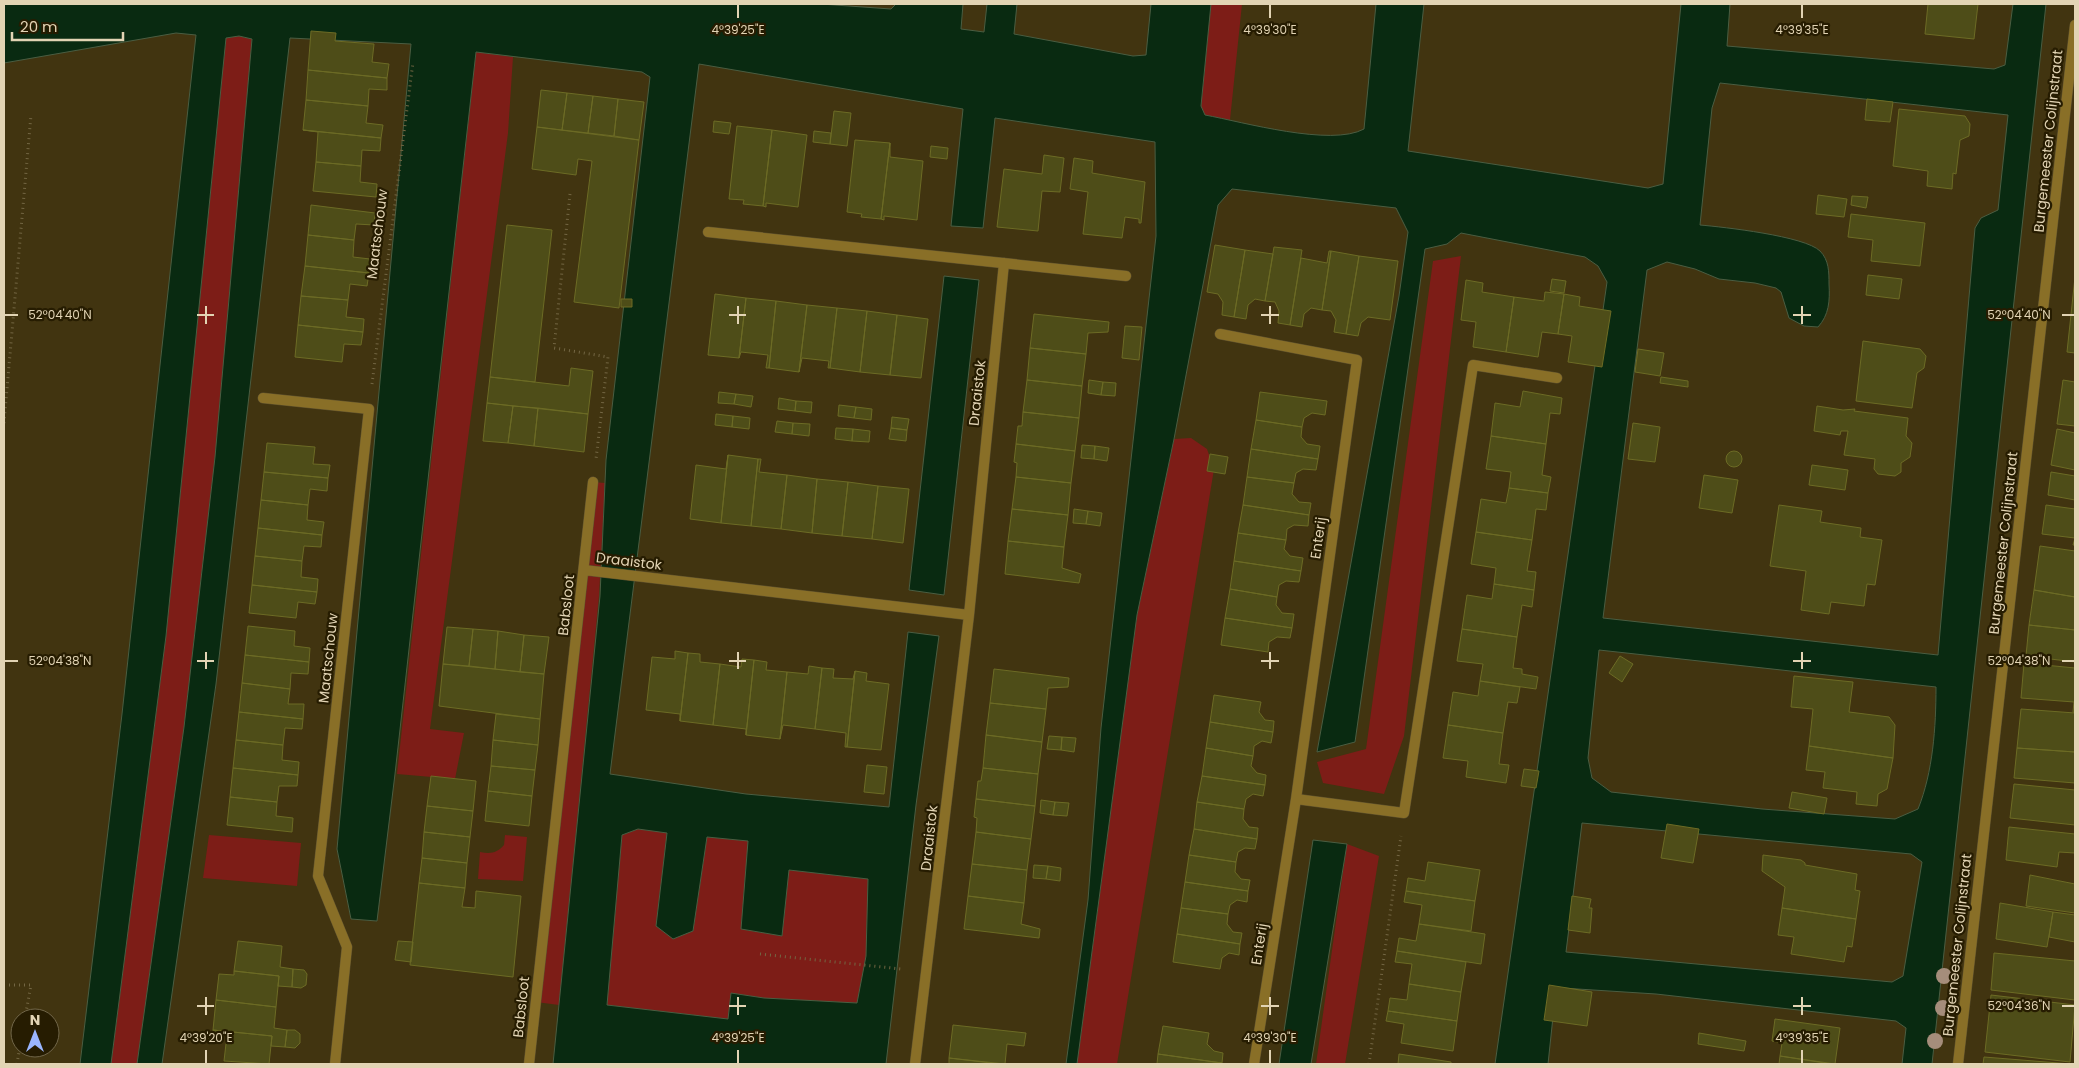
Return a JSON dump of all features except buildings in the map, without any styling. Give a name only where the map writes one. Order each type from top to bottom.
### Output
[{"type":"street","name":"Burgemeester Colijnstraat","points":[[1958,1064],[2075,25]]},
{"type":"street","points":[[708,232],[1126,276]]},
{"type":"street","name":"Draaistok","points":[[915,1064],[928,972],[969,615],[1004,263]]},
{"type":"street","name":"Enterij","points":[[1220,334],[1357,360],[1296,799],[1254,1064]]},
{"type":"street","points":[[1296,799],[1404,813],[1473,365],[1557,378]]},
{"type":"street","points":[[263,398],[368,410]]},
{"type":"street","name":"Maatschouw","points":[[335,1064],[348,947],[318,876],[368,410]]},
{"type":"street","name":"Babsloot","points":[[529,1064],[593,482]]},
{"type":"street","name":"Draaistok","points":[[584,570],[969,615]]},
{"type":"path","name":"Maatschouw","points":[[368,410],[413,62]]},
{"type":"path","points":[[4,424],[31,115]]},
{"type":"path","points":[[570,194],[554,348],[608,357],[593,482]]},
{"type":"path","points":[[1369,1064],[1404,813]]},
{"type":"path","points":[[760,954],[928,972]]},
{"type":"path","points":[[4,985],[31,985],[27,1008]]},
{"type":"shaded area","points":[[4,4],[821,4],[891,9],[896,4],[963,4],[961,29],[984,32],[987,4],[1017,4],[1014,34],[1133,56],[1146,55],[1151,4],[1211,4],[1201,106],[1205,115],[1286,131],[1331,135],[1349,134],[1364,129],[1376,4],[1424,4],[1408,151],[1648,188],[1663,184],[1681,4],[1730,4],[1727,46],[1994,69],[2005,65],[2013,4],[2046,4],[1932,1064],[1902,1064],[1906,1028],[1896,1021],[1656,994],[1562,988],[1555,998],[1548,1064],[1495,1064],[1607,282],[1598,266],[1585,257],[1461,233],[1447,244],[1425,249],[1355,742],[1317,752],[1399,296],[1408,232],[1396,208],[1232,189],[1218,205],[1174,439],[1137,615],[1077,1064],[1066,1064],[1088,900],[1101,728],[1156,236],[1155,142],[995,118],[983,228],[951,226],[963,109],[699,64],[610,774],[746,794],[889,807],[908,632],[939,636],[916,805],[886,1064],[553,1064],[600,596],[606,460],[650,77],[642,72],[476,52],[377,921],[351,919],[337,849],[411,44],[290,38],[216,684],[162,1064],[137,1064],[184,727],[215,457],[252,39],[239,36],[226,38],[166,636],[111,1064],[80,1064],[122,714],[196,35],[176,33],[4,63]],"holes":[[[1720,83],[2008,115],[1998,210],[1981,218],[1975,228],[1938,655],[1603,618],[1647,270],[1667,262],[1695,269],[1719,279],[1755,283],[1776,288],[1781,292],[1789,318],[1804,326],[1818,327],[1825,318],[1828,307],[1829,271],[1827,262],[1820,251],[1798,241],[1782,237],[1700,225],[1712,108]],[[1599,650],[1936,687],[1933,749],[1923,795],[1918,809],[1895,819],[1762,809],[1611,792],[1592,778],[1588,758]],[[1582,823],[1911,854],[1922,862],[1903,976],[1892,982],[1566,952]],[[638,829],[667,833],[656,926],[673,939],[693,931],[707,837],[748,841],[741,929],[782,936],[789,870],[868,879],[866,956],[857,1003],[764,998],[731,993],[728,1019],[607,1005],[622,835]]]},
{"type":"shaded area","points":[[1211,4],[1242,4],[1230,120],[1205,115],[1201,107]]},
{"type":"shaded area","points":[[239,36],[252,39],[215,457],[184,727],[137,1064],[111,1064],[166,636],[226,38]]},
{"type":"shaded area","points":[[476,52],[513,57],[508,133],[430,729],[464,733],[455,779],[397,774]]},
{"type":"shaded area","points":[[1461,256],[1404,736],[1384,794],[1323,783],[1317,762],[1366,749],[1433,261]]},
{"type":"shaded area","points":[[944,276],[979,280],[944,595],[909,590]]},
{"type":"shaded area","points":[[1191,438],[1207,449],[1214,469],[1117,1064],[1077,1064],[1137,615],[1174,439]]},
{"type":"shaded area","points":[[593,482],[605,483],[599,596],[559,1005],[536,1002]]},
{"type":"shaded area","points":[[638,829],[667,832],[656,926],[693,931],[707,837],[748,841],[741,929],[782,936],[789,870],[868,879],[866,956],[857,1003],[764,998],[731,993],[728,1019],[607,1005],[622,835]]},
{"type":"shaded area","points":[[209,835],[301,843],[297,886],[203,878]]},
{"type":"shaded area","points":[[505,835],[527,837],[523,881],[478,879],[480,852],[491,853],[499,850],[504,845]]},
{"type":"shaded area","points":[[1313,840],[1347,844],[1311,1064],[1279,1064]]},
{"type":"shaded area","points":[[1347,844],[1379,856],[1345,1064],[1316,1064]]}]
